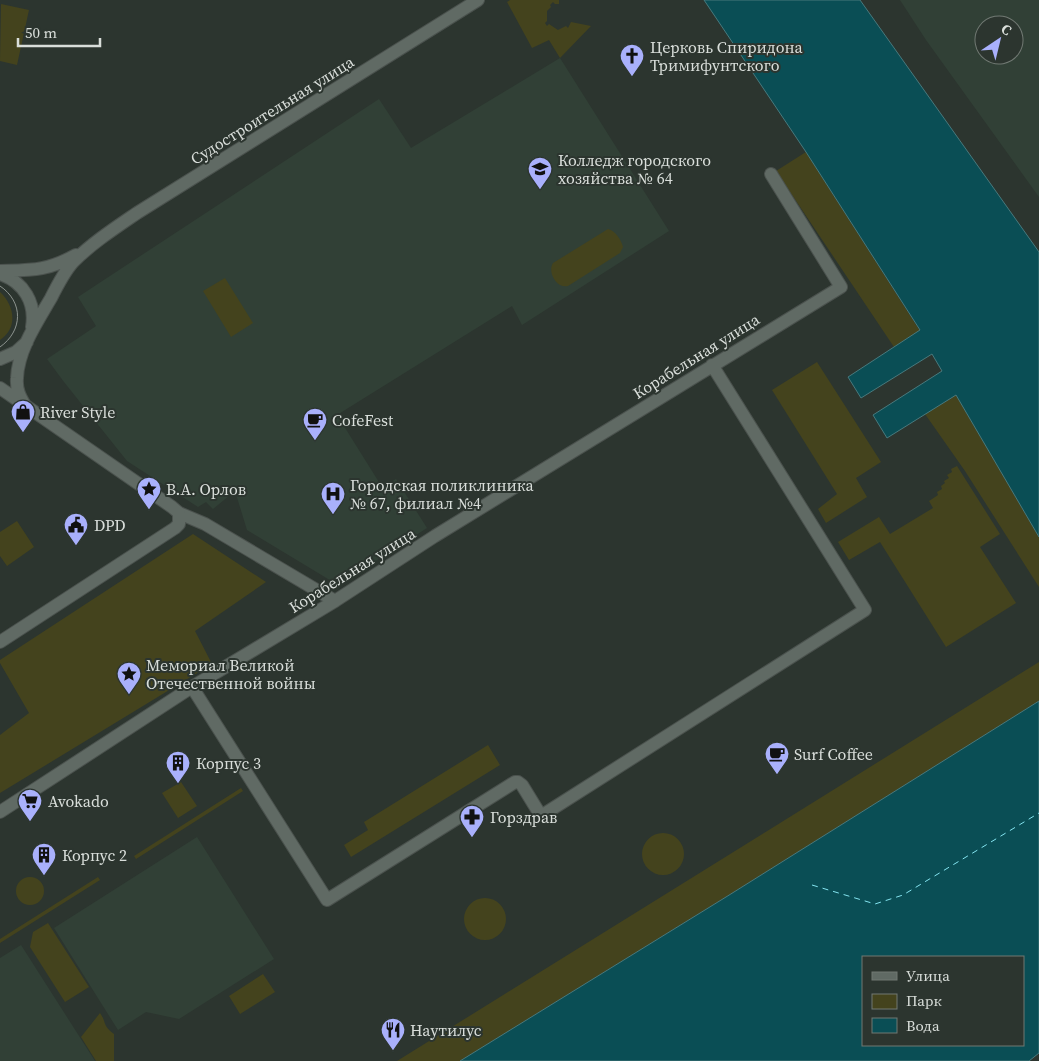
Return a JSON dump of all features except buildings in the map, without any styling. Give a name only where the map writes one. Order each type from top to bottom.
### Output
[{"type":"street","name":"Судостроительная улица","points":[[85,251],[137,213],[478,0]]},
{"type":"street","name":"Корабельная улица","points":[[0,812],[192,687],[335,601],[435,536],[841,287],[771,174]]},
{"type":"street","points":[[0,273],[45,269],[85,251]]},
{"type":"street","points":[[0,359],[16,352],[29,337],[63,276],[71,264],[85,251]]},
{"type":"street","points":[[0,273],[16,282],[25,291],[32,304],[34,316],[16,379],[18,393],[26,407]]},
{"type":"street","points":[[192,687],[327,900],[515,782],[522,785],[541,816],[865,610],[712,365]]},
{"type":"street","points":[[0,388],[179,513],[206,524],[335,601]]},
{"type":"street","points":[[0,642],[174,528],[179,524],[179,513]]},
{"type":"shaded area","points":[[900,0],[1039,0],[1039,197],[926,40]]},
{"type":"shaded area","points":[[560,58],[669,231],[522,325],[512,306],[337,415],[382,487],[396,479],[427,528],[338,585],[247,530],[235,491],[213,509],[206,502],[198,507],[127,461],[47,359],[96,326],[78,297],[379,99],[411,148]]},
{"type":"shaded area","points":[[197,837],[274,959],[179,1019],[146,1012],[118,1030],[54,928]]},
{"type":"shaded area","points":[[21,945],[95,1061],[0,1061],[0,958]]},
{"type":"green space","points":[[510,0],[559,0],[559,4],[553,2],[547,11],[547,21],[545,23],[547,26],[549,24],[558,30],[566,26],[568,28],[571,22],[591,26],[560,58],[549,40],[532,48],[507,2]]},
{"type":"green space","points":[[1,4],[29,10],[17,65],[0,61]]},
{"type":"green space","points":[[806,152],[920,331],[894,347],[776,171]]},
{"type":"green space","points":[[608,229],[616,234],[621,242],[623,247],[620,253],[568,286],[560,285],[552,275],[551,267],[553,263]]},
{"type":"green space","points":[[225,278],[253,323],[231,337],[203,291]]},
{"type":"green space","points":[[0,292],[9,304],[12,323],[6,335],[0,340]]},
{"type":"green space","points":[[817,362],[881,462],[856,478],[867,497],[826,523],[818,509],[837,494],[772,390]]},
{"type":"green space","points":[[956,394],[1039,537],[1039,587],[965,471],[925,414]]},
{"type":"green space","points":[[957,466],[1000,534],[980,547],[1016,603],[946,647],[880,542],[849,560],[838,542],[879,517],[890,534],[933,508],[929,501],[938,495],[937,492],[942,489],[941,486],[945,483],[944,481],[949,478],[947,475],[952,472],[951,469]]},
{"type":"green space","points":[[17,521],[34,547],[7,566],[0,556],[0,532]]},
{"type":"green space","points":[[193,534],[266,582],[195,631],[212,664],[0,793],[0,735],[29,713],[0,660]]},
{"type":"green space","points":[[1039,662],[1039,701],[726,897],[460,1061],[397,1061]]},
{"type":"green space","points":[[488,745],[500,765],[351,857],[344,845],[368,830],[364,822]]},
{"type":"green space","points":[[181,782],[197,806],[178,818],[162,793]]},
{"type":"green space","points":[[241,788],[243,791],[136,859],[134,856]]},
{"type":"green space","points":[[663,833],[678,839],[684,854],[678,869],[663,875],[648,869],[642,854],[648,839]]},
{"type":"green space","points":[[30,877],[40,881],[44,891],[40,901],[30,905],[20,901],[16,891],[20,881]]},
{"type":"green space","points":[[98,877],[100,880],[0,943],[0,939]]},
{"type":"green space","points":[[481,898],[489,898],[500,904],[506,919],[500,934],[489,940],[481,940],[470,934],[464,923],[464,915],[470,904]]},
{"type":"green space","points":[[48,923],[89,987],[65,1002],[30,947],[33,932]]},
{"type":"green space","points":[[263,974],[275,992],[240,1014],[229,996]]},
{"type":"green space","points":[[100,1013],[106,1026],[114,1034],[114,1061],[96,1061],[81,1037]]},
{"type":"water","points":[[704,0],[860,0],[1039,252],[1039,537],[956,395],[887,438],[873,415],[942,371],[932,354],[861,398],[848,377],[920,330],[806,152]]},
{"type":"water","points":[[1039,701],[1039,1053],[1029,1061],[460,1061]]},
{"type":"ferry route","points":[[812,885],[875,904],[903,895],[1039,813]]},
{"type":"tram line","points":[[0,286],[13,300],[18,316],[13,333],[0,347]]},
{"type":"place","name":"Церковь Спиридона Тримифунтского","points":[[632,77]]},
{"type":"place","name":"Колледж городского хозяйства № 64","points":[[540,190]]},
{"type":"place","name":"River Style","points":[[23,433]]},
{"type":"place","name":"CofeFest","points":[[315,441]]},
{"type":"place","name":"В.А. Орлов","points":[[149,510]]},
{"type":"place","name":"Городская поликлиника № 67, филиал №4","points":[[333,515]]},
{"type":"place","name":"DPD","points":[[76,546]]},
{"type":"place","name":"Мемориал Великой Отечественной войны","points":[[129,695]]},
{"type":"place","name":"Surf Coffee","points":[[777,775]]},
{"type":"place","name":"Корпус 3","points":[[178,784]]},
{"type":"place","name":"Avokado","points":[[30,822]]},
{"type":"place","name":"Горздрав","points":[[472,838]]},
{"type":"place","name":"Корпус 2","points":[[44,876]]},
{"type":"place","name":"Наутилус","points":[[393,1051]]}]
